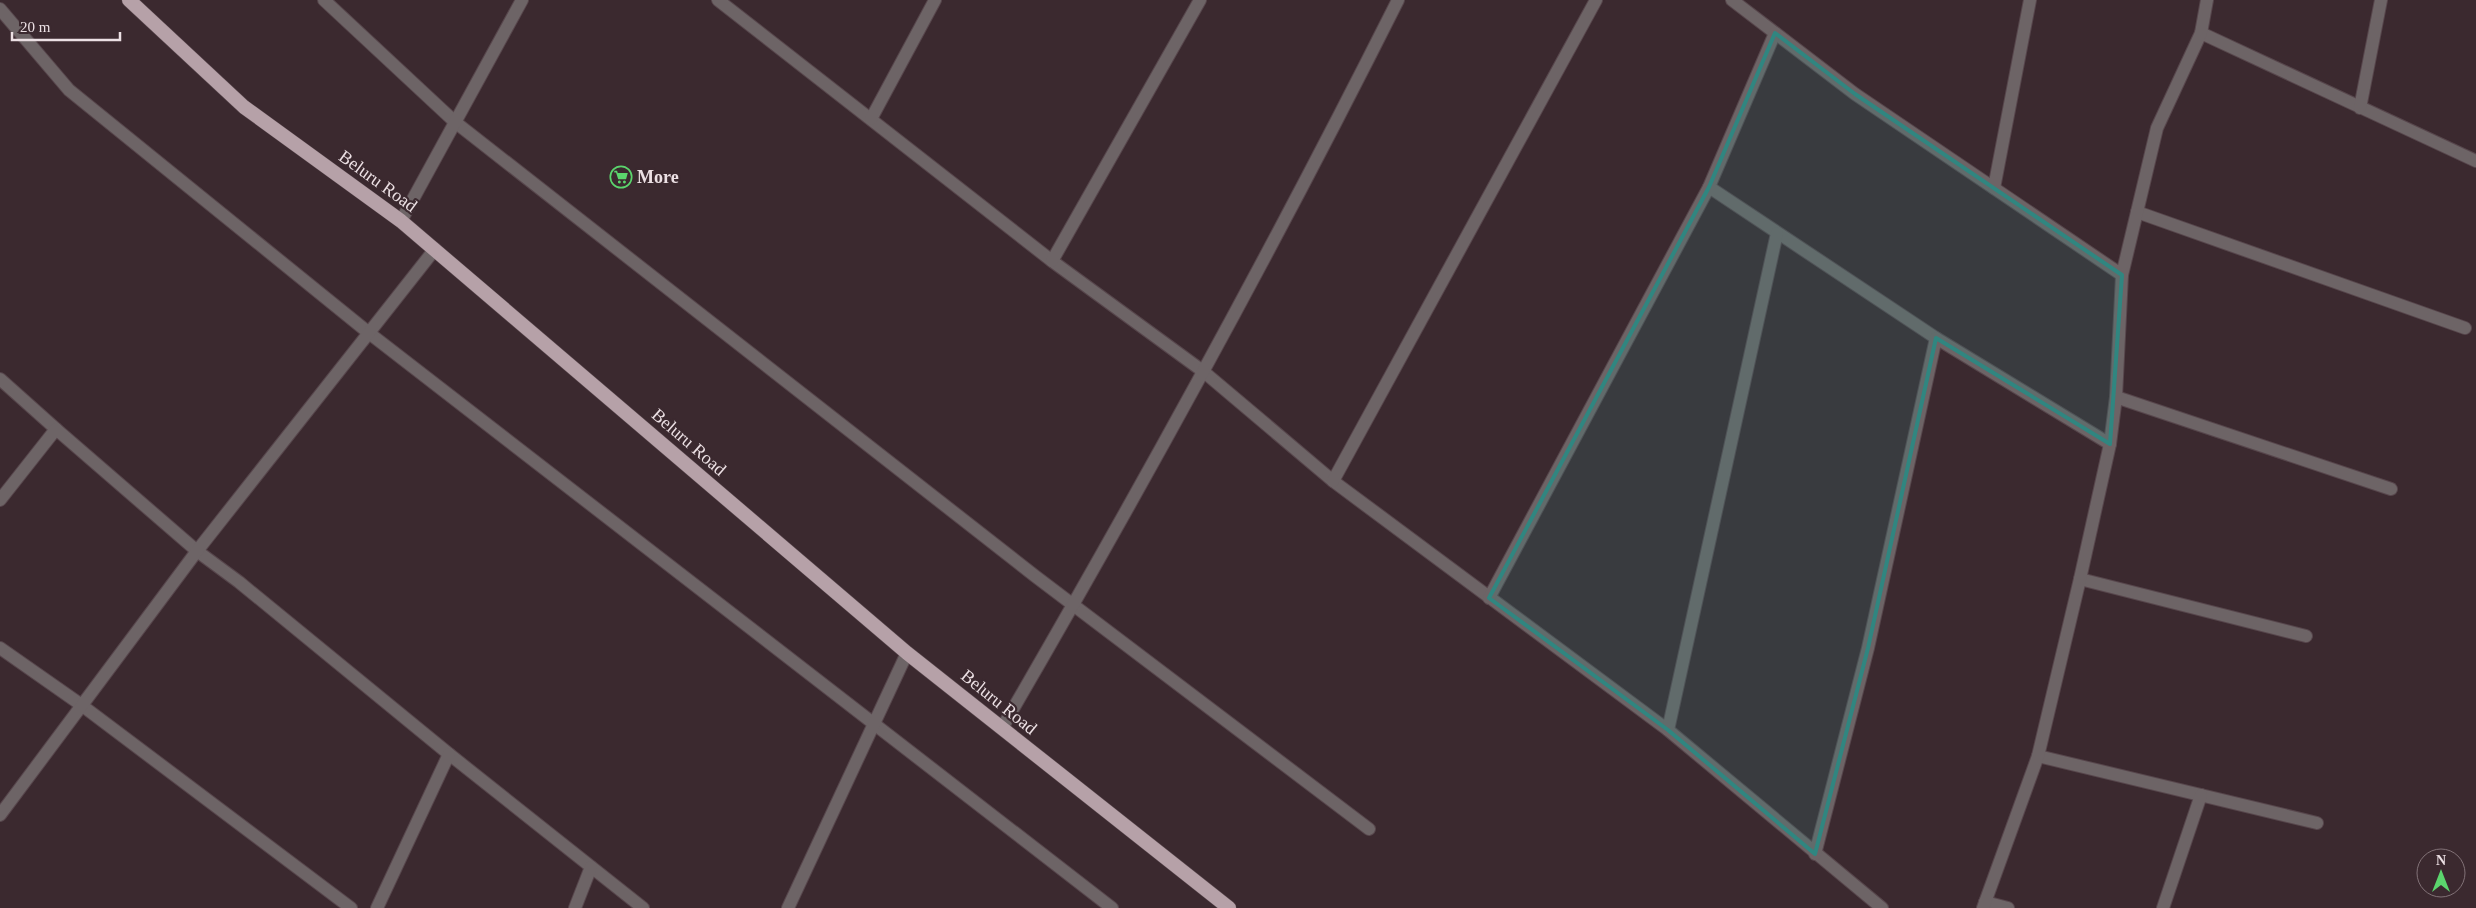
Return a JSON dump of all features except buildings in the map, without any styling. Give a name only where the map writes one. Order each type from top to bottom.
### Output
[{"type":"highway","name":"Beluru Road","points":[[129,0],[244,107],[401,220],[907,653],[1229,908]]},
{"type":"street","points":[[324,0],[455,122],[1019,564],[1369,829]]},
{"type":"street","points":[[401,220],[522,0]]},
{"type":"street","points":[[871,120],[935,0]]},
{"type":"street","points":[[1052,261],[1200,0]]},
{"type":"street","points":[[1002,728],[1204,372],[1337,122],[1398,0]]},
{"type":"street","points":[[1333,481],[1596,0]]},
{"type":"street","points":[[1732,0],[1855,94],[2122,275]]},
{"type":"street","points":[[1994,188],[2030,0]]},
{"type":"street","points":[[2008,908],[1984,905],[2038,756],[2080,579],[2110,444],[2116,397],[2122,275],[2157,128],[2201,33],[2207,0]]},
{"type":"street","points":[[2360,108],[2381,0]]},
{"type":"street","points":[[719,1],[1052,261],[1204,372],[1333,481],[1668,730],[1882,908]]},
{"type":"street","points":[[0,9],[69,90],[369,333],[875,722],[1112,908]]},
{"type":"street","points":[[1489,598],[1709,187],[1775,33]]},
{"type":"street","points":[[2201,33],[2476,161]]},
{"type":"street","points":[[1709,187],[1936,338],[2110,444]]},
{"type":"street","points":[[2137,212],[2465,328]]},
{"type":"street","points":[[1668,730],[1777,233]]},
{"type":"street","points":[[0,815],[80,704],[197,551],[435,249]]},
{"type":"street","points":[[1815,854],[1868,648],[1936,338]]},
{"type":"street","points":[[0,379],[197,551],[239,582],[449,754],[642,908]]},
{"type":"street","points":[[2116,397],[2391,489]]},
{"type":"street","points":[[0,500],[56,429]]},
{"type":"street","points":[[2080,579],[2306,636]]},
{"type":"street","points":[[0,648],[80,704],[352,908]]},
{"type":"street","points":[[788,908],[907,653]]},
{"type":"street","points":[[377,908],[449,754]]},
{"type":"street","points":[[2038,756],[2317,823]]},
{"type":"street","points":[[2163,908],[2201,795]]},
{"type":"street","points":[[574,908],[591,867]]},
{"type":"highlighted area","points":[[1775,33],[1855,94],[2122,275],[2110,444],[1936,338],[1868,648],[1815,854],[1668,730],[1489,598],[1709,187]]},
{"type":"place","name":"More","points":[[621,177]]}]
